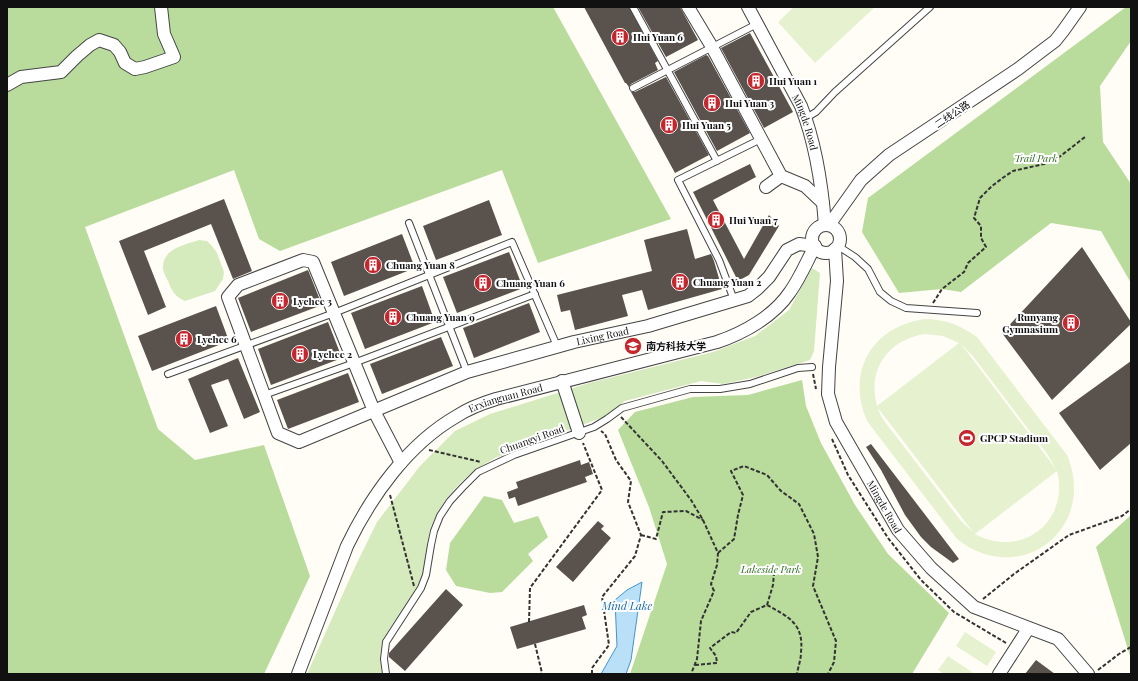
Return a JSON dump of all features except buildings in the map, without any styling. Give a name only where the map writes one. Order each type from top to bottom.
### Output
[{"type":"street","points":[[7,85],[21,77],[61,72],[76,56],[99,40],[114,45],[120,52],[125,63],[135,68],[145,67],[174,56],[164,34],[162,7]]},
{"type":"street","points":[[688,7],[712,47],[780,176],[805,186],[823,203]]},
{"type":"street","name":"Mingde Road","points":[[748,7],[806,118],[812,137],[822,186],[827,225]]},
{"type":"street","name":"二线公路","points":[[827,225],[854,189],[876,166],[889,155],[1018,69],[1055,41],[1080,7]]},
{"type":"street","points":[[766,187],[780,176]]},
{"type":"street","points":[[827,225],[833,227],[839,233],[840,242],[836,248],[823,252],[815,246],[813,240],[814,232],[817,228],[827,225]]},
{"type":"street","name":"Lixing Road","points":[[334,313],[312,262],[302,260],[238,285],[228,297],[278,433],[299,442],[467,372],[558,346],[648,326],[748,296],[769,277],[787,250],[799,244],[815,246]]},
{"type":"street","name":"Erxianguan Road","points":[[298,674],[347,546],[361,519],[401,463],[416,447],[441,426],[466,410],[496,399],[717,342],[739,334],[769,314],[787,297],[815,246]]},
{"type":"street","name":"Mingde Road","points":[[836,248],[837,281],[828,394],[836,422],[898,530],[931,568],[974,607],[1028,629],[1058,639],[1088,674]]},
{"type":"street","points":[[334,313],[374,411],[401,463]]},
{"type":"street","points":[[562,381],[579,433]]},
{"type":"street","points":[[999,674],[1028,629]]},
{"type":"lane","points":[[633,7],[717,161]]},
{"type":"lane","points":[[806,118],[816,112],[835,92],[930,7]]},
{"type":"lane","points":[[634,88],[757,24]]},
{"type":"lane","points":[[734,300],[719,260],[678,180],[760,139]]},
{"type":"lane","points":[[409,223],[467,372]]},
{"type":"lane","points":[[168,374],[334,313],[512,242],[558,346]]},
{"type":"lane","points":[[836,248],[855,257],[868,269],[880,292],[891,301],[906,308],[977,313]]},
{"type":"lane","points":[[264,395],[354,363],[535,294]]},
{"type":"lane","name":"Chuangyi Road","points":[[386,674],[384,659],[386,642],[421,588],[426,574],[431,545],[440,516],[450,501],[478,472],[514,455],[594,427],[622,408],[690,389],[720,390],[750,384],[798,368],[812,367]]},
{"type":"path","points":[[928,310],[942,289],[964,272],[968,263],[986,247],[982,238],[980,226],[974,218],[980,198],[992,186],[1013,171],[1044,164],[1058,158],[1085,137]]},
{"type":"path","points":[[614,414],[622,417],[662,461],[691,500],[703,520],[718,553],[717,565],[711,584],[714,591],[701,622],[695,665],[691,674]]},
{"type":"path","points":[[592,674],[592,668],[609,645],[602,597],[635,556],[641,535],[628,502],[631,481],[616,460],[605,434],[594,427]]},
{"type":"path","points":[[529,622],[530,588],[602,490],[579,433]]},
{"type":"path","points":[[416,447],[493,464]]},
{"type":"path","points":[[718,553],[734,539],[743,495],[730,471],[744,466],[767,475],[781,491],[799,504],[814,534],[818,557],[813,586],[836,641],[834,662],[828,674]]},
{"type":"path","points":[[386,482],[417,596]]},
{"type":"path","points":[[974,607],[1014,574],[1069,535],[1122,516],[1131,509]]},
{"type":"path","points":[[641,535],[656,539],[662,512],[686,511],[703,520]]},
{"type":"path","points":[[695,665],[717,663],[716,656],[710,648],[731,632],[736,633],[751,612],[767,605],[773,585],[774,573]]},
{"type":"path","points":[[767,605],[796,623],[801,639],[801,652],[797,674]]},
{"type":"path","points":[[535,644],[541,674]]},
{"type":"path","points":[[1093,674],[1131,647]]},
{"type":"green space","points":[[7,7],[553,7],[671,219],[538,263],[502,170],[280,251],[259,239],[234,170],[85,227],[158,429],[195,460],[264,445],[310,576],[264,674],[7,674]]},
{"type":"green space","points":[[794,7],[875,7],[815,63],[778,22]]},
{"type":"green space","name":"Trail Park","points":[[1126,7],[1131,8],[1131,41],[1100,86],[1103,142],[1131,184],[1131,283],[1101,231],[1051,223],[961,292],[942,289],[899,293],[862,232],[868,198]]},
{"type":"green space","points":[[199,240],[207,241],[217,253],[224,272],[223,279],[215,291],[185,301],[179,298],[172,289],[163,270],[164,260],[171,251],[176,248]]},
{"type":"green space","points":[[812,268],[820,273],[814,351],[810,360],[756,377],[723,384],[701,381],[625,401],[606,416],[495,458],[476,469],[460,483],[447,498],[436,515],[430,529],[423,573],[419,586],[382,641],[380,658],[382,674],[307,674],[377,522],[420,466],[455,431],[490,414],[589,383],[713,352],[755,336],[789,310]]},
{"type":"green space","points":[[924,319],[939,320],[958,326],[977,337],[1067,455],[1074,482],[1072,506],[1062,527],[1047,544],[1028,554],[1005,557],[981,553],[957,539],[867,421],[861,403],[860,386],[862,370],[868,355],[877,342],[890,332],[905,324]],"holes":[[[925,334],[943,336],[959,343],[877,406],[875,380],[883,358],[900,343],[912,337]],[[961,344],[972,355],[1048,455],[1056,469]],[[878,408],[973,532],[961,521],[880,414]],[[1057,471],[1059,489],[1056,506],[1049,520],[1038,531],[1025,538],[1009,542],[992,541],[975,534]]]},
{"type":"green space","name":"Lakeside Park","points":[[802,380],[806,406],[821,443],[855,505],[888,554],[949,613],[912,674],[630,674],[667,564],[649,507],[618,430],[635,412],[693,397],[748,395]]},
{"type":"green space","points":[[484,496],[502,500],[514,523],[538,516],[548,537],[528,554],[533,561],[502,592],[490,593],[456,586],[446,570],[450,543]]},
{"type":"green space","points":[[1131,515],[1131,659],[1096,547]]},
{"type":"green space","points":[[965,632],[996,652],[987,666],[956,646]]},
{"type":"green space","points":[[948,656],[975,674],[944,674],[938,670]]},
{"type":"water","name":"Mind Lake","points":[[642,582],[631,660],[626,674],[601,674],[617,646],[615,600],[627,590]]},
{"type":"place","name":"Hui Yuan 6","points":[[620,37]]},
{"type":"place","name":"Hui Yuan 1","points":[[756,81]]},
{"type":"place","name":"Hui Yuan 3","points":[[712,103]]},
{"type":"place","name":"Hui Yuan 5","points":[[669,125]]},
{"type":"place","name":"Hui Yuan 7","points":[[716,220]]},
{"type":"place","name":"Chuang Yuan 8","points":[[373,265]]},
{"type":"place","name":"Chuang Yuan 2","points":[[680,282]]},
{"type":"place","name":"Chuang Yuan 6","points":[[483,283]]},
{"type":"place","name":"Lychee 3","points":[[280,301]]},
{"type":"place","name":"Chuang Yuan 9","points":[[393,317]]},
{"type":"place","name":"Runyang Gymnasium","points":[[1071,323]]},
{"type":"place","name":"Lychee 6","points":[[184,339]]},
{"type":"place","name":"南方科技大学","points":[[633,346]]},
{"type":"place","name":"Lychee 2","points":[[300,354]]},
{"type":"place","name":"GPCP Stadium","points":[[967,438]]}]
